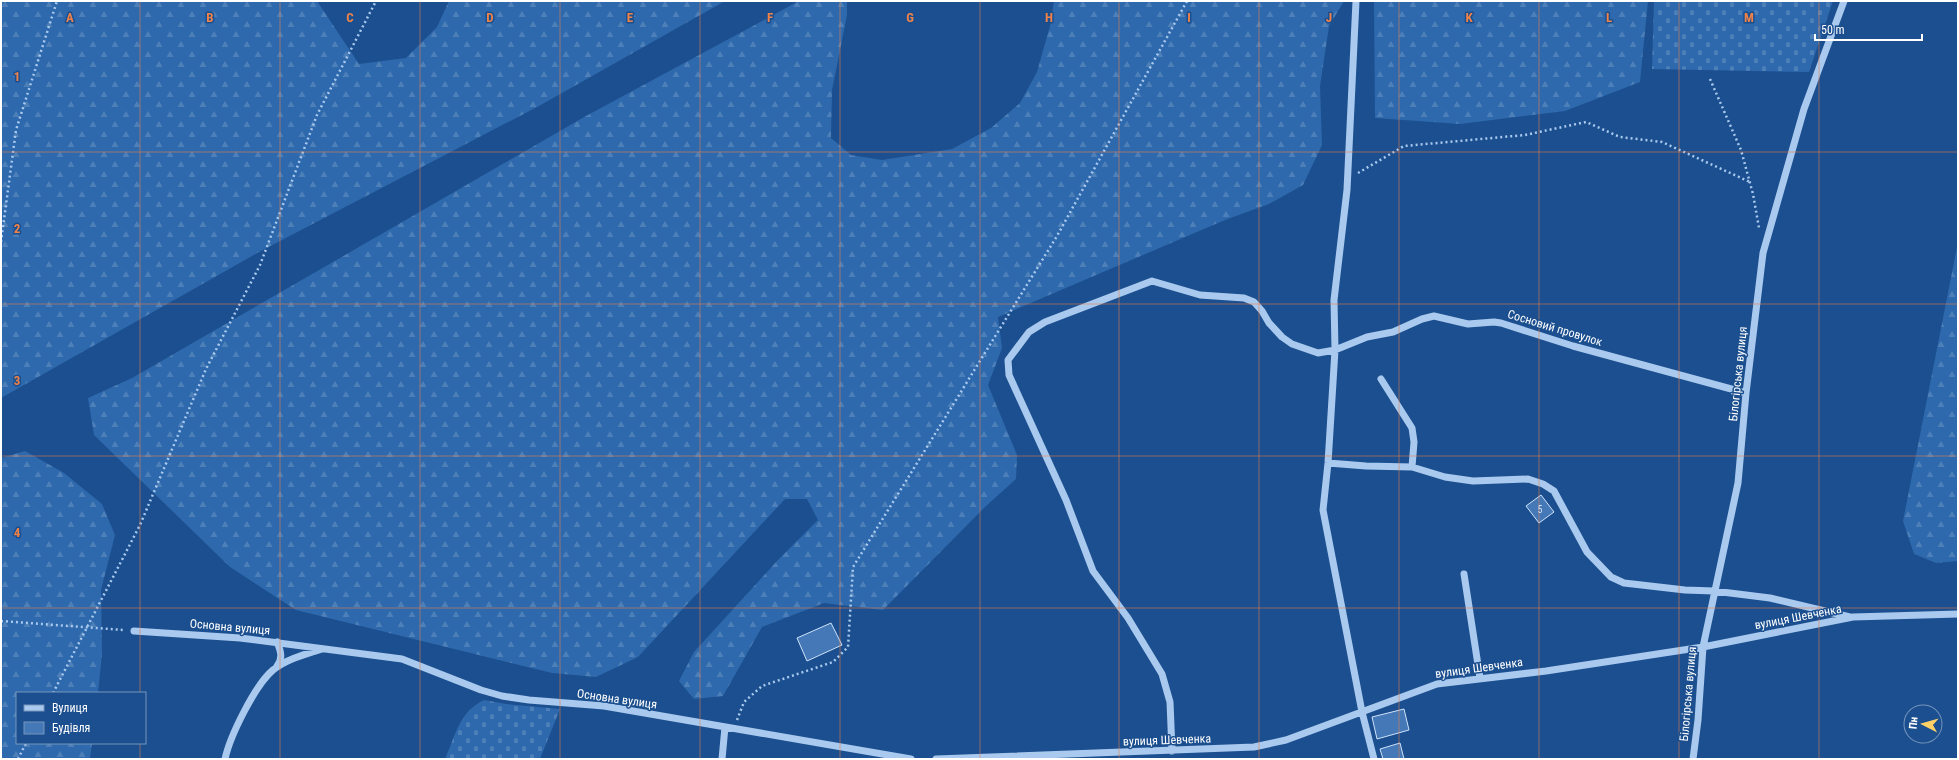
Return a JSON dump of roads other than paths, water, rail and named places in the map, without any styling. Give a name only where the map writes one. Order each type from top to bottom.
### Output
[{"type":"street","points":[[1356,1],[1347,179],[1334,300],[1335,350],[1328,463],[1323,510],[1362,712],[1374,759]]},
{"type":"street","name":"Білогірська вулиця","points":[[1693,759],[1698,720],[1702,647],[1738,483],[1746,393],[1763,252],[1804,109],[1844,1]]},
{"type":"street","name":"Сосновий провулок","points":[[1172,751],[1170,702],[1162,674],[1128,618],[1093,571],[1066,500],[1009,375],[1008,360],[1029,332],[1045,322],[1152,281],[1200,296],[1244,298],[1254,302],[1268,323],[1292,344],[1318,353],[1335,350],[1367,337],[1393,332],[1422,319],[1434,316],[1468,324],[1494,322],[1572,346],[1746,393]]},
{"type":"street","points":[[1381,379],[1412,428],[1414,442],[1412,467]]},
{"type":"street","points":[[1328,463],[1412,467],[1445,477],[1473,481],[1528,479],[1543,484],[1554,491],[1587,552],[1611,577],[1632,584],[1685,590],[1714,591],[1770,598],[1853,617]]},
{"type":"street","points":[[1464,574],[1480,678]]},
{"type":"street","name":"вулиця Шевченка","points":[[936,759],[1254,747],[1286,740],[1437,684],[1546,671],[1702,647],[1853,617],[1958,614]]},
{"type":"street","name":"Основна вулиця","points":[[134,631],[277,642],[402,659],[481,690],[502,696],[529,700],[604,706],[911,759]]},
{"type":"street","points":[[276,668],[281,658],[281,652],[277,642]]},
{"type":"street","name":"Основна вулиця","points":[[224,759],[228,746],[257,688],[276,668],[304,654],[324,648]]},
{"type":"street","points":[[722,759],[725,727]]}]
